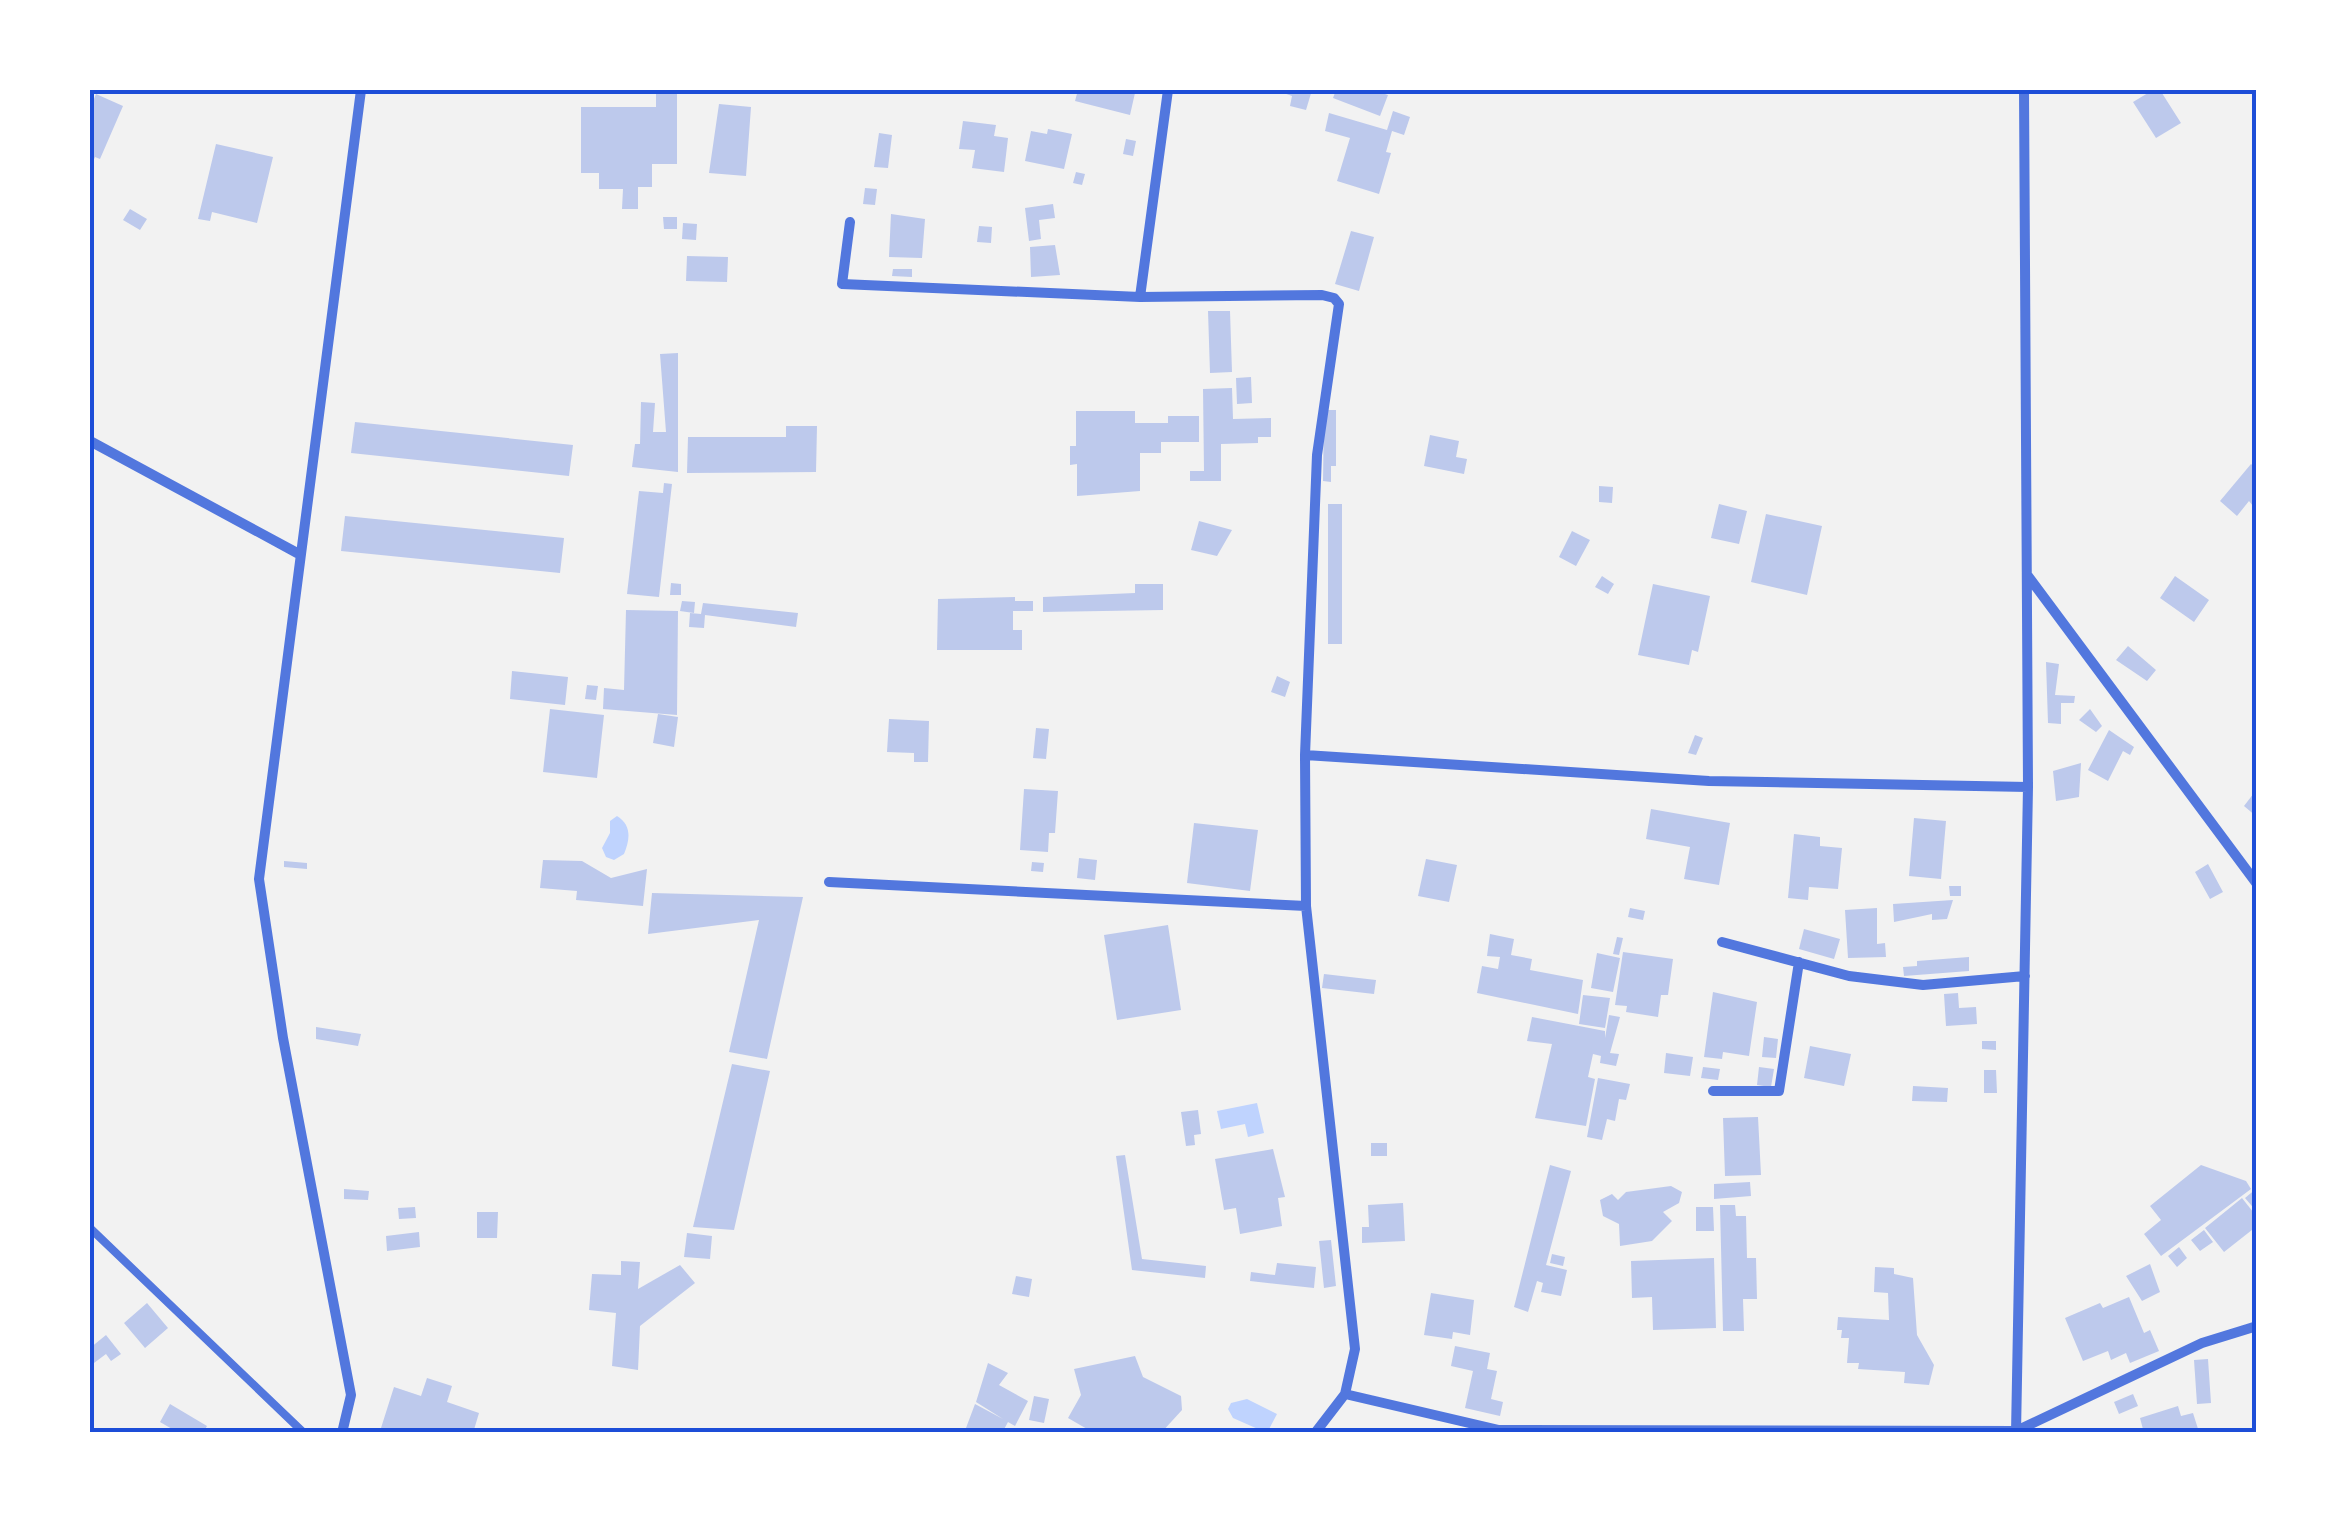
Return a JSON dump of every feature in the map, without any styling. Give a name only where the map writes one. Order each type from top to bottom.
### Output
[{"type":"street","points":[[345,1432],[351,1395],[283,1038],[259,880],[299,554],[326,383],[360,90]]},
{"type":"street","points":[[1140,297],[1168,90]]},
{"type":"street","points":[[2016,1432],[2028,787],[2023,90]]},
{"type":"street","points":[[850,222],[842,284],[1140,297],[1322,296],[1334,298],[1339,304],[1317,455],[1305,756],[1306,906],[1355,1349],[1345,1394],[1315,1433]]},
{"type":"street","points":[[90,442],[299,554]]},
{"type":"street","points":[[2027,575],[2257,884]]},
{"type":"street","points":[[1305,756],[1709,781],[2028,787]]},
{"type":"street","points":[[829,882],[1306,906]]},
{"type":"street","points":[[1722,942],[1849,976],[1923,985],[2024,976]]},
{"type":"street","points":[[1713,1091],[1779,1091],[1798,962]]},
{"type":"street","points":[[1345,1394],[1499,1430],[2016,1432],[2202,1344],[2257,1326]]},
{"type":"lane","points":[[90,1228],[304,1433]]},
{"type":"water","points":[[617,816],[627,828],[628,838],[624,854],[614,860],[606,857],[602,848],[610,833],[610,821]]},
{"type":"water","points":[[1257,1103],[1264,1133],[1248,1137],[1245,1124],[1221,1129],[1217,1111]]},
{"type":"water","points":[[1247,1399],[1277,1414],[1267,1433],[1233,1418],[1228,1409],[1231,1403]]},
{"type":"building","points":[[656,90],[677,90],[677,164],[652,164],[652,187],[638,187],[638,209],[622,209],[623,189],[599,189],[599,173],[581,173],[581,107],[656,107]]},
{"type":"building","points":[[1078,90],[1135,93],[1130,115],[1075,101]]},
{"type":"building","points":[[1275,90],[1312,90],[1306,110],[1290,106],[1292,96]]},
{"type":"building","points":[[1336,90],[1373,90],[1388,95],[1380,116],[1333,98]]},
{"type":"building","points":[[2160,90],[2181,123],[2156,138],[2133,102]]},
{"type":"building","points":[[96,94],[123,106],[100,159],[95,157],[90,168],[90,109]]},
{"type":"building","points":[[719,104],[751,107],[746,176],[709,173]]},
{"type":"building","points":[[1393,111],[1410,117],[1404,135],[1392,131],[1386,152],[1391,153],[1379,194],[1337,181],[1350,138],[1325,131],[1329,113],[1387,130]]},
{"type":"building","points":[[963,121],[996,125],[994,136],[1008,138],[1004,172],[972,168],[975,150],[959,149]]},
{"type":"building","points":[[1048,129],[1072,134],[1064,169],[1025,161],[1031,131],[1047,134]]},
{"type":"building","points":[[879,133],[892,135],[888,168],[874,167]]},
{"type":"building","points":[[1126,139],[1136,141],[1133,156],[1123,154]]},
{"type":"building","points":[[216,144],[273,157],[257,223],[212,212],[210,221],[198,219]]},
{"type":"building","points":[[1076,172],[1085,174],[1082,185],[1073,183]]},
{"type":"building","points":[[865,188],[877,189],[875,205],[863,204]]},
{"type":"building","points":[[1053,204],[1055,218],[1039,220],[1041,239],[1029,241],[1025,208]]},
{"type":"building","points":[[130,209],[147,219],[140,230],[123,220]]},
{"type":"building","points":[[891,214],[925,219],[922,258],[889,257]]},
{"type":"building","points":[[663,217],[677,217],[677,229],[664,229]]},
{"type":"building","points":[[683,223],[697,224],[696,240],[682,239]]},
{"type":"building","points":[[979,226],[992,227],[991,243],[977,242]]},
{"type":"building","points":[[1351,231],[1374,237],[1359,291],[1335,284]]},
{"type":"building","points":[[1055,245],[1060,275],[1031,277],[1030,247]]},
{"type":"building","points":[[687,256],[728,257],[727,282],[686,281]]},
{"type":"building","points":[[893,269],[912,269],[912,277],[892,276]]},
{"type":"building","points":[[1208,311],[1230,311],[1232,372],[1210,373]]},
{"type":"building","points":[[678,353],[678,472],[632,467],[635,444],[640,444],[641,402],[655,403],[653,432],[666,432],[660,354]]},
{"type":"building","points":[[1251,377],[1252,403],[1237,404],[1236,378]]},
{"type":"building","points":[[1232,388],[1233,419],[1271,418],[1271,437],[1258,437],[1258,443],[1221,444],[1221,481],[1190,481],[1190,471],[1204,471],[1203,389]]},
{"type":"building","points":[[1324,410],[1336,410],[1336,466],[1331,466],[1331,482],[1323,481]]},
{"type":"building","points":[[1076,411],[1135,411],[1135,423],[1168,423],[1168,416],[1199,416],[1199,442],[1161,442],[1161,453],[1140,453],[1140,491],[1077,496],[1077,464],[1070,465],[1070,446],[1076,446]]},
{"type":"building","points":[[355,422],[573,445],[569,476],[351,453]]},
{"type":"building","points":[[786,426],[817,426],[816,472],[687,473],[688,437],[786,437]]},
{"type":"building","points":[[1430,435],[1459,441],[1456,457],[1467,459],[1464,474],[1424,466]]},
{"type":"building","points":[[2251,464],[2257,469],[2257,511],[2249,501],[2237,516],[2220,501]]},
{"type":"building","points":[[664,483],[672,484],[659,597],[627,594],[639,491],[663,493]]},
{"type":"building","points":[[1599,486],[1613,487],[1612,503],[1599,502]]},
{"type":"building","points":[[1328,504],[1342,504],[1342,644],[1328,644]]},
{"type":"building","points":[[1719,504],[1747,511],[1739,544],[1711,538]]},
{"type":"building","points":[[1766,514],[1822,526],[1807,595],[1751,582]]},
{"type":"building","points":[[345,516],[564,538],[560,573],[341,551]]},
{"type":"building","points":[[1199,521],[1232,530],[1217,556],[1191,550]]},
{"type":"building","points":[[1572,531],[1590,540],[1576,566],[1559,557]]},
{"type":"building","points":[[1602,576],[1614,584],[1608,594],[1595,587]]},
{"type":"building","points":[[2175,576],[2209,600],[2194,622],[2160,598]]},
{"type":"building","points":[[671,583],[681,584],[681,595],[670,595]]},
{"type":"building","points":[[1135,584],[1163,584],[1163,610],[1043,612],[1043,597],[1135,593]]},
{"type":"building","points":[[1653,584],[1710,596],[1698,652],[1692,650],[1689,665],[1638,655]]},
{"type":"building","points":[[1015,597],[1015,601],[1033,601],[1033,611],[1013,611],[1013,630],[1022,630],[1022,650],[937,650],[938,599]]},
{"type":"building","points":[[682,601],[695,602],[694,613],[680,611]]},
{"type":"building","points":[[703,603],[798,613],[796,627],[705,615],[704,628],[689,627],[690,613],[701,614]]},
{"type":"building","points":[[626,610],[678,611],[677,715],[603,709],[604,688],[624,690]]},
{"type":"building","points":[[2128,646],[2156,670],[2147,681],[2116,660]]},
{"type":"building","points":[[2046,662],[2059,664],[2055,695],[2075,696],[2074,703],[2061,703],[2061,724],[2048,723]]},
{"type":"building","points":[[512,671],[568,677],[565,705],[510,699]]},
{"type":"building","points":[[1277,676],[1290,682],[1285,697],[1271,692]]},
{"type":"building","points":[[587,685],[598,686],[596,700],[585,699]]},
{"type":"building","points":[[550,709],[604,715],[597,778],[543,772]]},
{"type":"building","points":[[2090,709],[2102,726],[2096,732],[2079,720]]},
{"type":"building","points":[[658,714],[678,717],[674,747],[653,743]]},
{"type":"building","points":[[889,719],[929,721],[928,762],[914,762],[914,753],[887,752]]},
{"type":"building","points":[[1036,728],[1049,729],[1046,759],[1033,758]]},
{"type":"building","points":[[2109,730],[2134,747],[2130,755],[2123,751],[2108,781],[2088,770]]},
{"type":"building","points":[[1695,735],[1703,738],[1696,755],[1688,753]]},
{"type":"building","points":[[2081,763],[2079,797],[2056,801],[2053,771]]},
{"type":"building","points":[[1024,789],[1058,791],[1055,833],[1049,833],[1048,852],[1020,850]]},
{"type":"building","points":[[2257,789],[2257,817],[2244,806]]},
{"type":"building","points":[[1651,809],[1730,823],[1719,885],[1684,879],[1690,847],[1646,839]]},
{"type":"building","points":[[1914,818],[1946,821],[1941,879],[1909,876]]},
{"type":"building","points":[[1194,823],[1258,830],[1250,891],[1187,883]]},
{"type":"building","points":[[1794,834],[1820,837],[1820,846],[1842,848],[1838,889],[1809,887],[1808,900],[1788,898]]},
{"type":"building","points":[[1079,858],[1097,860],[1095,880],[1077,878]]},
{"type":"building","points":[[1426,859],[1457,865],[1449,902],[1418,896]]},
{"type":"building","points":[[543,860],[582,861],[611,878],[647,869],[643,906],[576,900],[577,891],[540,888]]},
{"type":"building","points":[[284,861],[307,863],[307,869],[284,867]]},
{"type":"building","points":[[1032,862],[1044,863],[1043,872],[1031,871]]},
{"type":"building","points":[[2208,864],[2223,892],[2210,899],[2195,872]]},
{"type":"building","points":[[1949,886],[1961,886],[1961,896],[1950,896]]},
{"type":"building","points":[[652,893],[803,897],[767,1059],[729,1052],[759,920],[648,934]]},
{"type":"building","points":[[1953,900],[1947,919],[1932,920],[1932,914],[1894,922],[1893,904]]},
{"type":"building","points":[[1630,908],[1645,911],[1643,920],[1628,917]]},
{"type":"building","points":[[1877,908],[1877,944],[1885,943],[1886,957],[1848,958],[1845,910]]},
{"type":"building","points":[[1168,925],[1181,1010],[1117,1020],[1104,935]]},
{"type":"building","points":[[1804,929],[1840,939],[1834,959],[1799,949]]},
{"type":"building","points":[[1490,934],[1514,939],[1511,955],[1532,959],[1530,970],[1583,980],[1578,1014],[1477,993],[1482,966],[1498,969],[1500,957],[1487,956]]},
{"type":"building","points":[[1617,937],[1623,938],[1619,955],[1613,954]]},
{"type":"building","points":[[1623,952],[1673,959],[1668,995],[1661,995],[1658,1017],[1626,1012],[1627,1006],[1615,1005]]},
{"type":"building","points":[[1597,953],[1620,958],[1613,992],[1591,988]]},
{"type":"building","points":[[1969,957],[1969,971],[1904,976],[1903,967],[1917,966],[1917,961]]},
{"type":"building","points":[[1324,974],[1376,980],[1374,994],[1322,988]]},
{"type":"building","points":[[1713,992],[1757,1002],[1749,1056],[1723,1052],[1722,1059],[1704,1057]]},
{"type":"building","points":[[1958,993],[1959,1008],[1976,1007],[1977,1024],[1946,1026],[1944,994]]},
{"type":"building","points":[[1583,995],[1610,998],[1605,1028],[1579,1024]]},
{"type":"building","points":[[1609,1015],[1620,1017],[1610,1053],[1619,1054],[1616,1066],[1600,1063],[1601,1056],[1593,1054],[1588,1077],[1595,1079],[1586,1126],[1535,1118],[1552,1044],[1527,1041],[1532,1017],[1605,1031],[1605,1038]]},
{"type":"building","points":[[316,1027],[361,1034],[358,1046],[316,1039]]},
{"type":"building","points":[[1764,1037],[1778,1039],[1776,1058],[1762,1057]]},
{"type":"building","points":[[1982,1041],[1996,1041],[1996,1050],[1982,1049]]},
{"type":"building","points":[[1810,1046],[1851,1054],[1844,1086],[1804,1078]]},
{"type":"building","points":[[1666,1053],[1693,1057],[1690,1076],[1664,1073]]},
{"type":"building","points":[[732,1064],[770,1071],[734,1230],[693,1227]]},
{"type":"building","points":[[1703,1067],[1720,1069],[1718,1080],[1701,1078]]},
{"type":"building","points":[[1759,1067],[1774,1069],[1771,1087],[1757,1085]]},
{"type":"building","points":[[1984,1070],[1996,1070],[1997,1093],[1984,1093]]},
{"type":"building","points":[[1598,1078],[1630,1084],[1626,1100],[1619,1099],[1615,1121],[1607,1119],[1602,1140],[1587,1137]]},
{"type":"building","points":[[1913,1086],[1948,1088],[1947,1102],[1912,1101]]},
{"type":"building","points":[[1198,1110],[1201,1134],[1194,1135],[1195,1145],[1186,1146],[1181,1112]]},
{"type":"building","points":[[1758,1117],[1761,1175],[1725,1176],[1723,1118]]},
{"type":"building","points":[[1371,1143],[1387,1143],[1387,1156],[1371,1156]]},
{"type":"building","points":[[1273,1149],[1285,1197],[1278,1198],[1282,1226],[1240,1234],[1236,1208],[1224,1210],[1215,1159]]},
{"type":"building","points":[[1125,1155],[1142,1259],[1206,1266],[1205,1278],[1132,1270],[1116,1156]]},
{"type":"building","points":[[1550,1165],[1571,1171],[1546,1265],[1567,1270],[1561,1296],[1541,1292],[1543,1283],[1537,1281],[1528,1312],[1514,1307]]},
{"type":"building","points":[[2201,1165],[2246,1181],[2251,1189],[2161,1256],[2144,1234],[2161,1220],[2150,1206]]},
{"type":"building","points":[[1750,1182],[1751,1196],[1714,1199],[1714,1184]]},
{"type":"building","points":[[1671,1186],[1682,1192],[1679,1203],[1663,1212],[1672,1221],[1652,1241],[1620,1246],[1619,1224],[1603,1216],[1600,1200],[1612,1194],[1618,1200],[1626,1192]]},
{"type":"building","points":[[2257,1188],[2257,1212],[2245,1198]]},
{"type":"building","points":[[344,1189],[369,1191],[368,1200],[344,1199]]},
{"type":"building","points":[[2242,1198],[2257,1217],[2257,1226],[2224,1252],[2205,1228]]},
{"type":"building","points":[[1403,1203],[1405,1241],[1362,1243],[1362,1227],[1369,1227],[1368,1205]]},
{"type":"building","points":[[1720,1205],[1735,1205],[1736,1216],[1746,1216],[1747,1258],[1756,1258],[1757,1299],[1743,1299],[1744,1331],[1723,1331]]},
{"type":"building","points":[[415,1207],[416,1218],[399,1219],[398,1208]]},
{"type":"building","points":[[1696,1207],[1713,1207],[1714,1231],[1696,1231]]},
{"type":"building","points":[[477,1212],[498,1212],[497,1238],[477,1238]]},
{"type":"building","points":[[2204,1230],[2213,1242],[2200,1251],[2191,1240]]},
{"type":"building","points":[[419,1232],[420,1247],[387,1251],[386,1236]]},
{"type":"building","points":[[687,1233],[712,1236],[710,1259],[684,1257]]},
{"type":"building","points":[[1331,1240],[1336,1286],[1324,1288],[1319,1241]]},
{"type":"building","points":[[2179,1247],[2187,1258],[2177,1267],[2168,1256]]},
{"type":"building","points":[[1552,1254],[1565,1257],[1563,1266],[1550,1263]]},
{"type":"building","points":[[1714,1258],[1716,1328],[1653,1330],[1652,1297],[1632,1298],[1631,1261]]},
{"type":"building","points":[[621,1261],[640,1262],[638,1289],[680,1265],[695,1283],[640,1326],[638,1370],[612,1366],[616,1313],[589,1310],[592,1274],[621,1275]]},
{"type":"building","points":[[1277,1263],[1316,1267],[1314,1288],[1250,1281],[1251,1272],[1275,1275]]},
{"type":"building","points":[[2150,1264],[2160,1292],[2142,1301],[2126,1276]]},
{"type":"building","points":[[1875,1267],[1894,1268],[1894,1274],[1913,1278],[1917,1335],[1934,1365],[1929,1385],[1904,1383],[1905,1372],[1858,1369],[1859,1363],[1847,1363],[1849,1338],[1841,1338],[1838,1317],[1889,1320],[1888,1293],[1874,1292]]},
{"type":"building","points":[[1016,1276],[1032,1279],[1029,1297],[1012,1294]]},
{"type":"building","points":[[1431,1293],[1474,1300],[1470,1335],[1453,1332],[1452,1339],[1424,1335]]},
{"type":"building","points":[[2129,1297],[2144,1333],[2150,1330],[2159,1351],[2130,1363],[2126,1353],[2111,1360],[2108,1351],[2083,1361],[2065,1318],[2100,1303],[2103,1308]]},
{"type":"building","points":[[147,1303],[168,1328],[145,1348],[124,1323]]},
{"type":"building","points":[[106,1335],[121,1354],[111,1361],[106,1354],[90,1366],[90,1348]]},
{"type":"building","points":[[1455,1346],[1490,1353],[1487,1369],[1497,1371],[1491,1399],[1503,1402],[1500,1416],[1465,1408],[1473,1371],[1451,1366]]},
{"type":"building","points":[[1135,1356],[1143,1377],[1181,1396],[1182,1410],[1161,1433],[1094,1433],[1068,1418],[1081,1395],[1074,1369]]},
{"type":"building","points":[[2208,1359],[2211,1403],[2197,1404],[2194,1360]]},
{"type":"building","points":[[988,1363],[1008,1373],[999,1385],[1028,1401],[1015,1426],[1008,1422],[1002,1433],[974,1433],[966,1428],[975,1404],[1003,1419],[976,1402]]},
{"type":"building","points":[[427,1378],[452,1386],[447,1402],[479,1413],[473,1433],[397,1433],[381,1428],[394,1387],[421,1396]]},
{"type":"building","points":[[2133,1394],[2138,1406],[2119,1414],[2114,1402]]},
{"type":"building","points":[[1034,1396],[1049,1399],[1044,1423],[1029,1420]]},
{"type":"building","points":[[170,1404],[207,1426],[203,1433],[179,1433],[160,1422]]},
{"type":"building","points":[[2178,1406],[2181,1416],[2193,1413],[2199,1432],[2144,1433],[2140,1418]]}]
